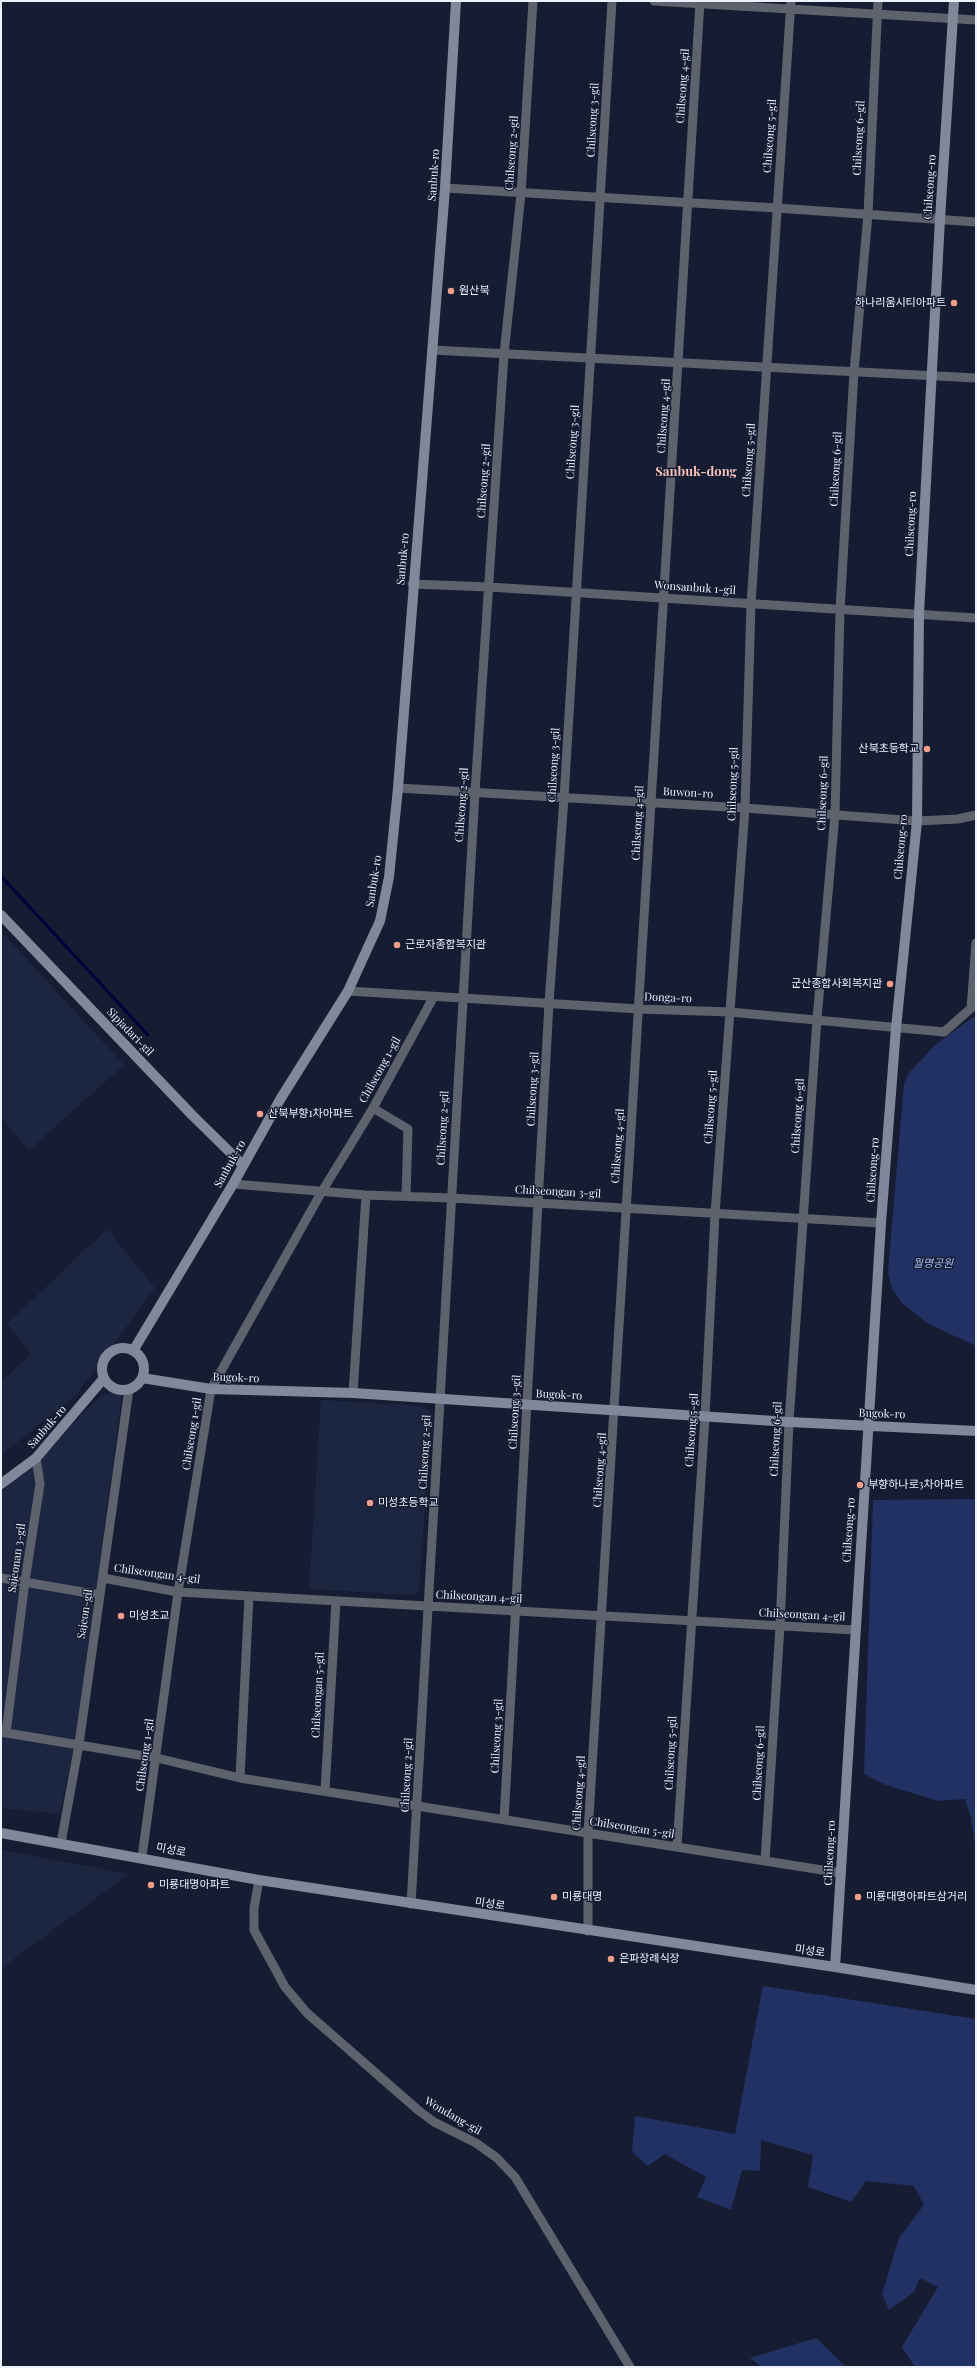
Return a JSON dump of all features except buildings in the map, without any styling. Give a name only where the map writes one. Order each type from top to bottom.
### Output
[{"type":"street","name":"Sanbuk-ro","points":[[133,1351],[233,1184],[281,1098],[348,991],[380,921],[389,877],[398,788],[412,584],[445,188],[456,1]]},
{"type":"street","name":"Chilseong 2-gil","points":[[411,1904],[475,792],[504,354],[521,194],[534,1]]},
{"type":"street","name":"Chilseong 3-gil","points":[[504,1820],[527,1405],[540,1203],[549,1003],[564,798],[575,593],[601,198],[612,1]]},
{"type":"street","points":[[654,1],[791,5],[877,15],[976,20]]},
{"type":"street","name":"Chilseong 6-gil","points":[[766,1861],[780,1626],[789,1422],[817,1019],[835,814],[840,610],[854,372],[868,214],[878,1]]},
{"type":"street","name":"Chilseong-ro","points":[[835,1967],[867,1426],[881,1223],[896,1028],[916,821],[919,614],[931,376],[954,1]]},
{"type":"street","name":"Chilseong 4-gil","points":[[588,1930],[588,1833],[603,1616],[625,1208],[639,1009],[700,2]]},
{"type":"street","name":"Chilseong 5-gil","points":[[677,1847],[705,1417],[715,1214],[745,808],[751,604],[791,5]]},
{"type":"street","points":[[445,188],[521,194],[777,208],[976,222]]},
{"type":"street","points":[[432,350],[590,359]]},
{"type":"street","name":"Chilseong 4-gil","points":[[590,359],[767,368]]},
{"type":"street","points":[[767,368],[976,378]]},
{"type":"street","name":"Wonsanbuk 1-gil","points":[[412,584],[489,587],[976,618]]},
{"type":"street","name":"Buwon-ro","points":[[398,788],[651,802],[916,821],[958,819],[976,815]]},
{"type":"street","name":"Sipjadari-gil","points":[[1,915],[193,1116],[243,1165]]},
{"type":"street","points":[[974,1006],[976,943]]},
{"type":"street","name":"Donga-ro","points":[[348,991],[434,998],[463,998],[639,1009],[730,1012],[944,1032],[974,1006]]},
{"type":"street","name":"Chilseong 1-gil","points":[[142,1857],[157,1758],[178,1592],[211,1389],[321,1193],[373,1108],[434,998]]},
{"type":"street","points":[[373,1108],[408,1129],[406,1196]]},
{"type":"street","name":"Chilseongan 3-gil","points":[[233,1184],[321,1193],[451,1198],[881,1223]]},
{"type":"street","points":[[353,1394],[366,1195]]},
{"type":"street","points":[[117,1349],[133,1351],[141,1358],[144,1364],[142,1378],[138,1384],[129,1389],[118,1390],[112,1387],[104,1378],[101,1370],[106,1356],[117,1349]]},
{"type":"street","name":"Sanbuk-ro","points":[[1,1484],[36,1458],[104,1378]]},
{"type":"street","name":"Bugok-ro","points":[[142,1378],[211,1389],[353,1394],[789,1422],[976,1431]]},
{"type":"street","name":"Sajeon-gil","points":[[62,1843],[103,1578],[129,1389]]},
{"type":"street","name":"Sajeonan 3-gil","points":[[4,1732],[40,1484],[36,1458]]},
{"type":"street","points":[[1,1578],[100,1595]]},
{"type":"street","name":"Chilseongan 4-gil","points":[[103,1578],[178,1592],[855,1630]]},
{"type":"street","points":[[240,1778],[248,1596]]},
{"type":"street","name":"Chilseongan 5-gil","points":[[325,1791],[336,1601]]},
{"type":"street","name":"Chilseongan 5-gil","points":[[4,1732],[157,1758],[240,1778],[841,1873]]},
{"type":"street","name":"미성로","points":[[1,1833],[142,1857],[259,1880],[835,1967],[976,1990]]},
{"type":"street","name":"Wondang-gil","points":[[259,1880],[254,1908],[254,1930],[285,1987],[307,2013],[418,2110],[434,2122],[476,2143],[497,2158],[515,2177],[630,2367]]},
{"type":"shaded area","points":[[1,931],[124,1065],[29,1150],[1,1118]]},
{"type":"shaded area","points":[[107,1229],[155,1288],[77,1394],[1,1455],[1,1382],[31,1354],[7,1324]]},
{"type":"shaded area","points":[[111,1392],[122,1395],[78,1722],[60,1814],[1,1808],[1,1492],[101,1396]]},
{"type":"shaded area","name":"미성초등학교","points":[[321,1400],[422,1406],[429,1410],[431,1417],[419,1590],[414,1595],[309,1589]]},
{"type":"shaded area","points":[[1,1850],[129,1874],[1,1967]]},
{"type":"green space","name":"월명공원","points":[[976,1015],[976,1346],[927,1323],[902,1303],[892,1289],[888,1271],[904,1084],[909,1073],[935,1045]]},
{"type":"green space","points":[[976,1499],[976,1854],[971,1817],[965,1799],[938,1801],[886,1785],[864,1774],[873,1500]]},
{"type":"green space","points":[[763,1986],[976,2019],[976,2367],[915,2367],[902,2347],[938,2287],[920,2278],[914,2292],[889,2310],[882,2294],[899,2238],[924,2205],[914,2186],[866,2181],[851,2202],[808,2187],[813,2155],[761,2140],[760,2171],[742,2170],[731,2210],[697,2197],[706,2177],[665,2154],[648,2166],[632,2152],[635,2116],[735,2134]]},
{"type":"green space","points":[[816,2338],[846,2367],[762,2367],[750,2358]]},
{"type":"waterway","points":[[1,876],[148,1035]]},
{"type":"place","name":"원산북","points":[[451,291]]},
{"type":"place","name":"하나리움시티아파트","points":[[954,303]]},
{"type":"place","name":"산북초등학교","points":[[927,749]]},
{"type":"place","name":"근로자종합복지관","points":[[397,945]]},
{"type":"place","name":"군산종합사회복지관","points":[[890,984]]},
{"type":"place","name":"산북부향1차아파트","points":[[260,1114]]},
{"type":"place","name":"부향하나로3차아파트","points":[[860,1485]]},
{"type":"place","name":"미성초등학교","points":[[370,1503]]},
{"type":"place","name":"미성초교","points":[[121,1616]]},
{"type":"place","name":"미룡대명아파트","points":[[151,1885]]},
{"type":"place","name":"미룡대명","points":[[554,1897]]},
{"type":"place","name":"미룡대명아파트삼거리","points":[[858,1897]]},
{"type":"place","name":"은파장례식장","points":[[611,1959]]},
{"type":"district","name":"Sanbuk-dong","points":[[696,472]]}]
